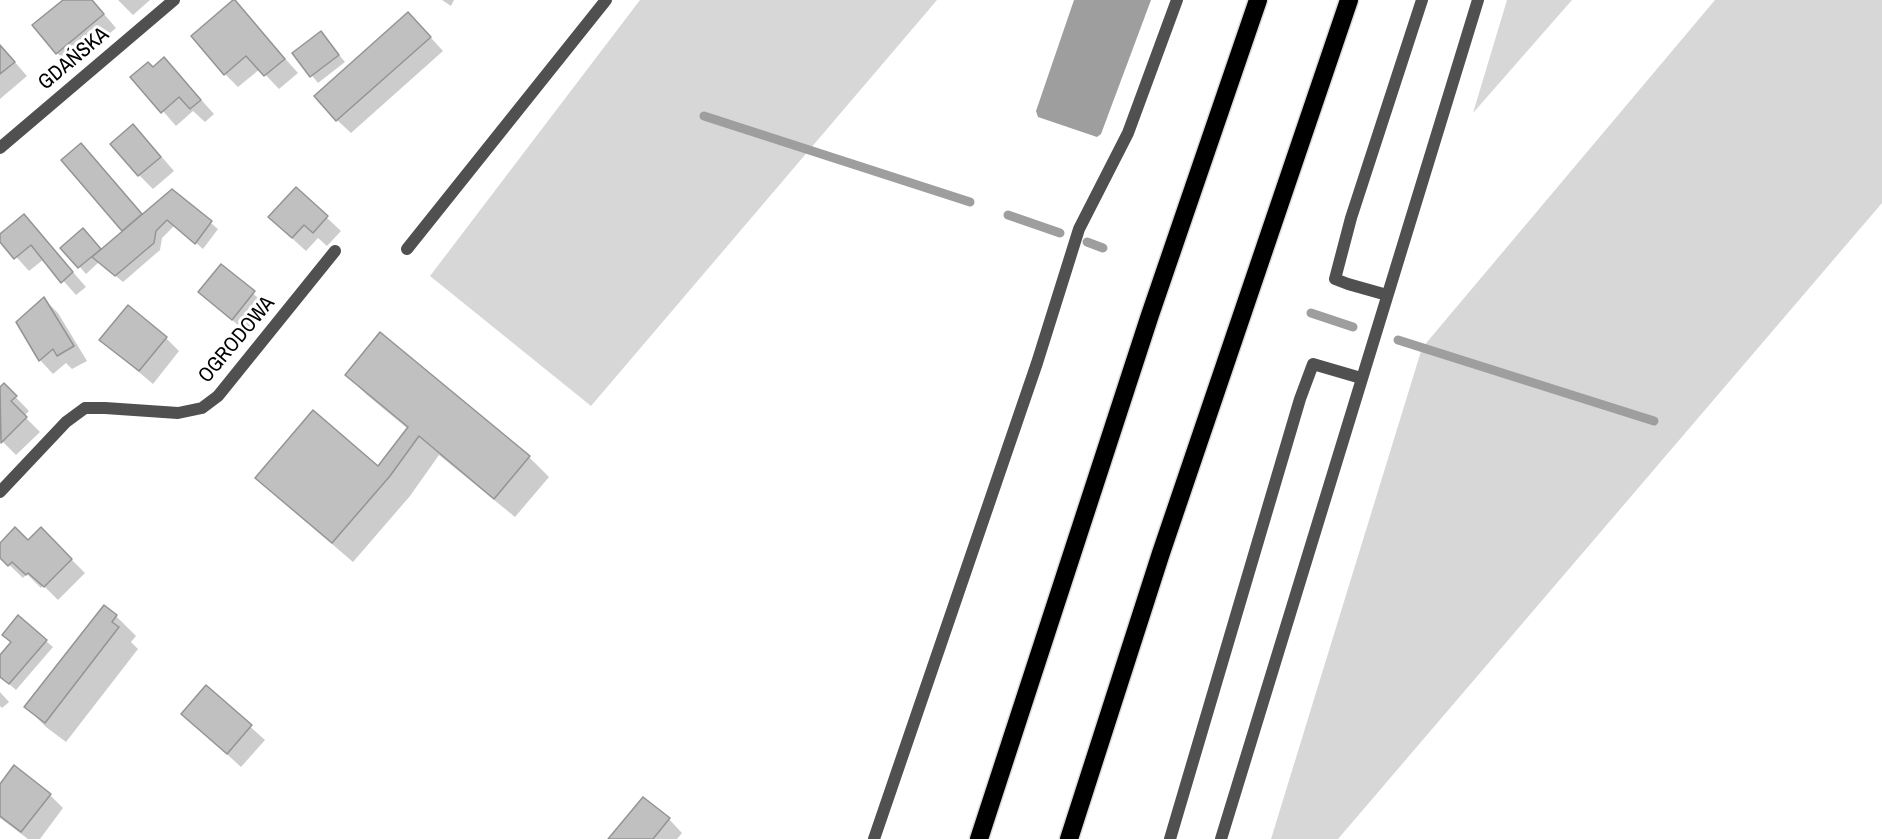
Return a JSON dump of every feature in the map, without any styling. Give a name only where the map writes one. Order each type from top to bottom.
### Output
[{"type":"highway","points":[[979,839],[1150,315],[1258,0]]},
{"type":"highway","points":[[1069,839],[1161,553],[1349,0]]},
{"type":"street","name":"GDAŃSKA","points":[[0,148],[174,0]]},
{"type":"street","points":[[407,249],[606,0]]},
{"type":"street","points":[[874,839],[1037,363],[1079,230],[1128,133],[1177,0]]},
{"type":"street","points":[[1387,295],[1335,279],[1351,218],[1422,0]]},
{"type":"street","points":[[1221,839],[1478,0]]},
{"type":"street","name":"OGRODOWA","points":[[0,492],[66,422],[85,408],[178,413],[202,408],[218,396],[335,251]]},
{"type":"street","points":[[1170,839],[1300,399],[1313,364],[1361,378]]},
{"type":"shaded area","points":[[640,0],[937,0],[591,406],[430,276]]},
{"type":"shaded area","points":[[1074,0],[1151,0],[1101,134],[1097,137],[1038,117],[1036,111]]},
{"type":"shaded area","points":[[1507,0],[1572,0],[1473,113]]},
{"type":"shaded area","points":[[1715,0],[1882,0],[1882,203],[1338,839],[1271,839],[1422,348]]},
{"type":"building","points":[[63,0],[92,0],[104,14],[56,54],[32,25]]},
{"type":"building","points":[[233,0],[285,59],[264,76],[246,56],[224,75],[191,36]]},
{"type":"building","points":[[408,12],[431,37],[336,121],[314,96]]},
{"type":"building","points":[[321,31],[339,55],[310,77],[292,53]]},
{"type":"building","points":[[0,45],[15,62],[0,74]]},
{"type":"building","points":[[164,57],[201,100],[190,109],[179,97],[161,113],[130,77],[148,62],[153,67]]},
{"type":"building","points":[[133,124],[161,157],[138,176],[110,144]]},
{"type":"building","points":[[81,143],[142,214],[122,231],[61,160]]},
{"type":"building","points":[[296,187],[328,216],[313,233],[304,225],[292,238],[268,217]]},
{"type":"building","points":[[172,189],[212,221],[195,244],[167,220],[156,231],[154,243],[115,276],[92,257]]},
{"type":"building","points":[[24,214],[73,272],[61,283],[31,245],[14,259],[0,242],[0,234]]},
{"type":"building","points":[[83,228],[101,249],[78,268],[60,248]]},
{"type":"building","points":[[221,264],[255,291],[232,320],[198,292]]},
{"type":"building","points":[[44,297],[74,346],[57,356],[53,349],[39,361],[16,322]]},
{"type":"building","points":[[128,305],[167,337],[139,371],[99,340]]},
{"type":"building","points":[[380,332],[530,456],[494,499],[419,436],[390,476],[332,543],[255,478],[313,410],[378,466],[408,427],[345,375]]},
{"type":"building","points":[[4,383],[17,396],[11,401],[27,417],[1,443],[0,387]]},
{"type":"building","points":[[15,527],[28,540],[41,527],[72,559],[44,587],[12,562],[8,566],[0,558],[0,543]]},
{"type":"building","points":[[104,605],[117,615],[112,622],[119,627],[45,723],[24,707]]},
{"type":"building","points":[[18,615],[47,640],[9,684],[0,677],[0,655],[11,642],[2,635]]},
{"type":"building","points":[[206,685],[252,725],[227,754],[181,714]]},
{"type":"building","points":[[14,765],[51,794],[21,832],[0,816],[0,784]]},
{"type":"building","points":[[643,797],[670,818],[653,839],[608,839]]},
{"type":"waterway","points":[[704,116],[970,202]]},
{"type":"waterway","points":[[1008,215],[1060,233]]},
{"type":"waterway","points":[[1087,242],[1103,248]]},
{"type":"waterway","points":[[1311,313],[1353,327]]},
{"type":"waterway","points":[[1398,340],[1654,421]]}]
